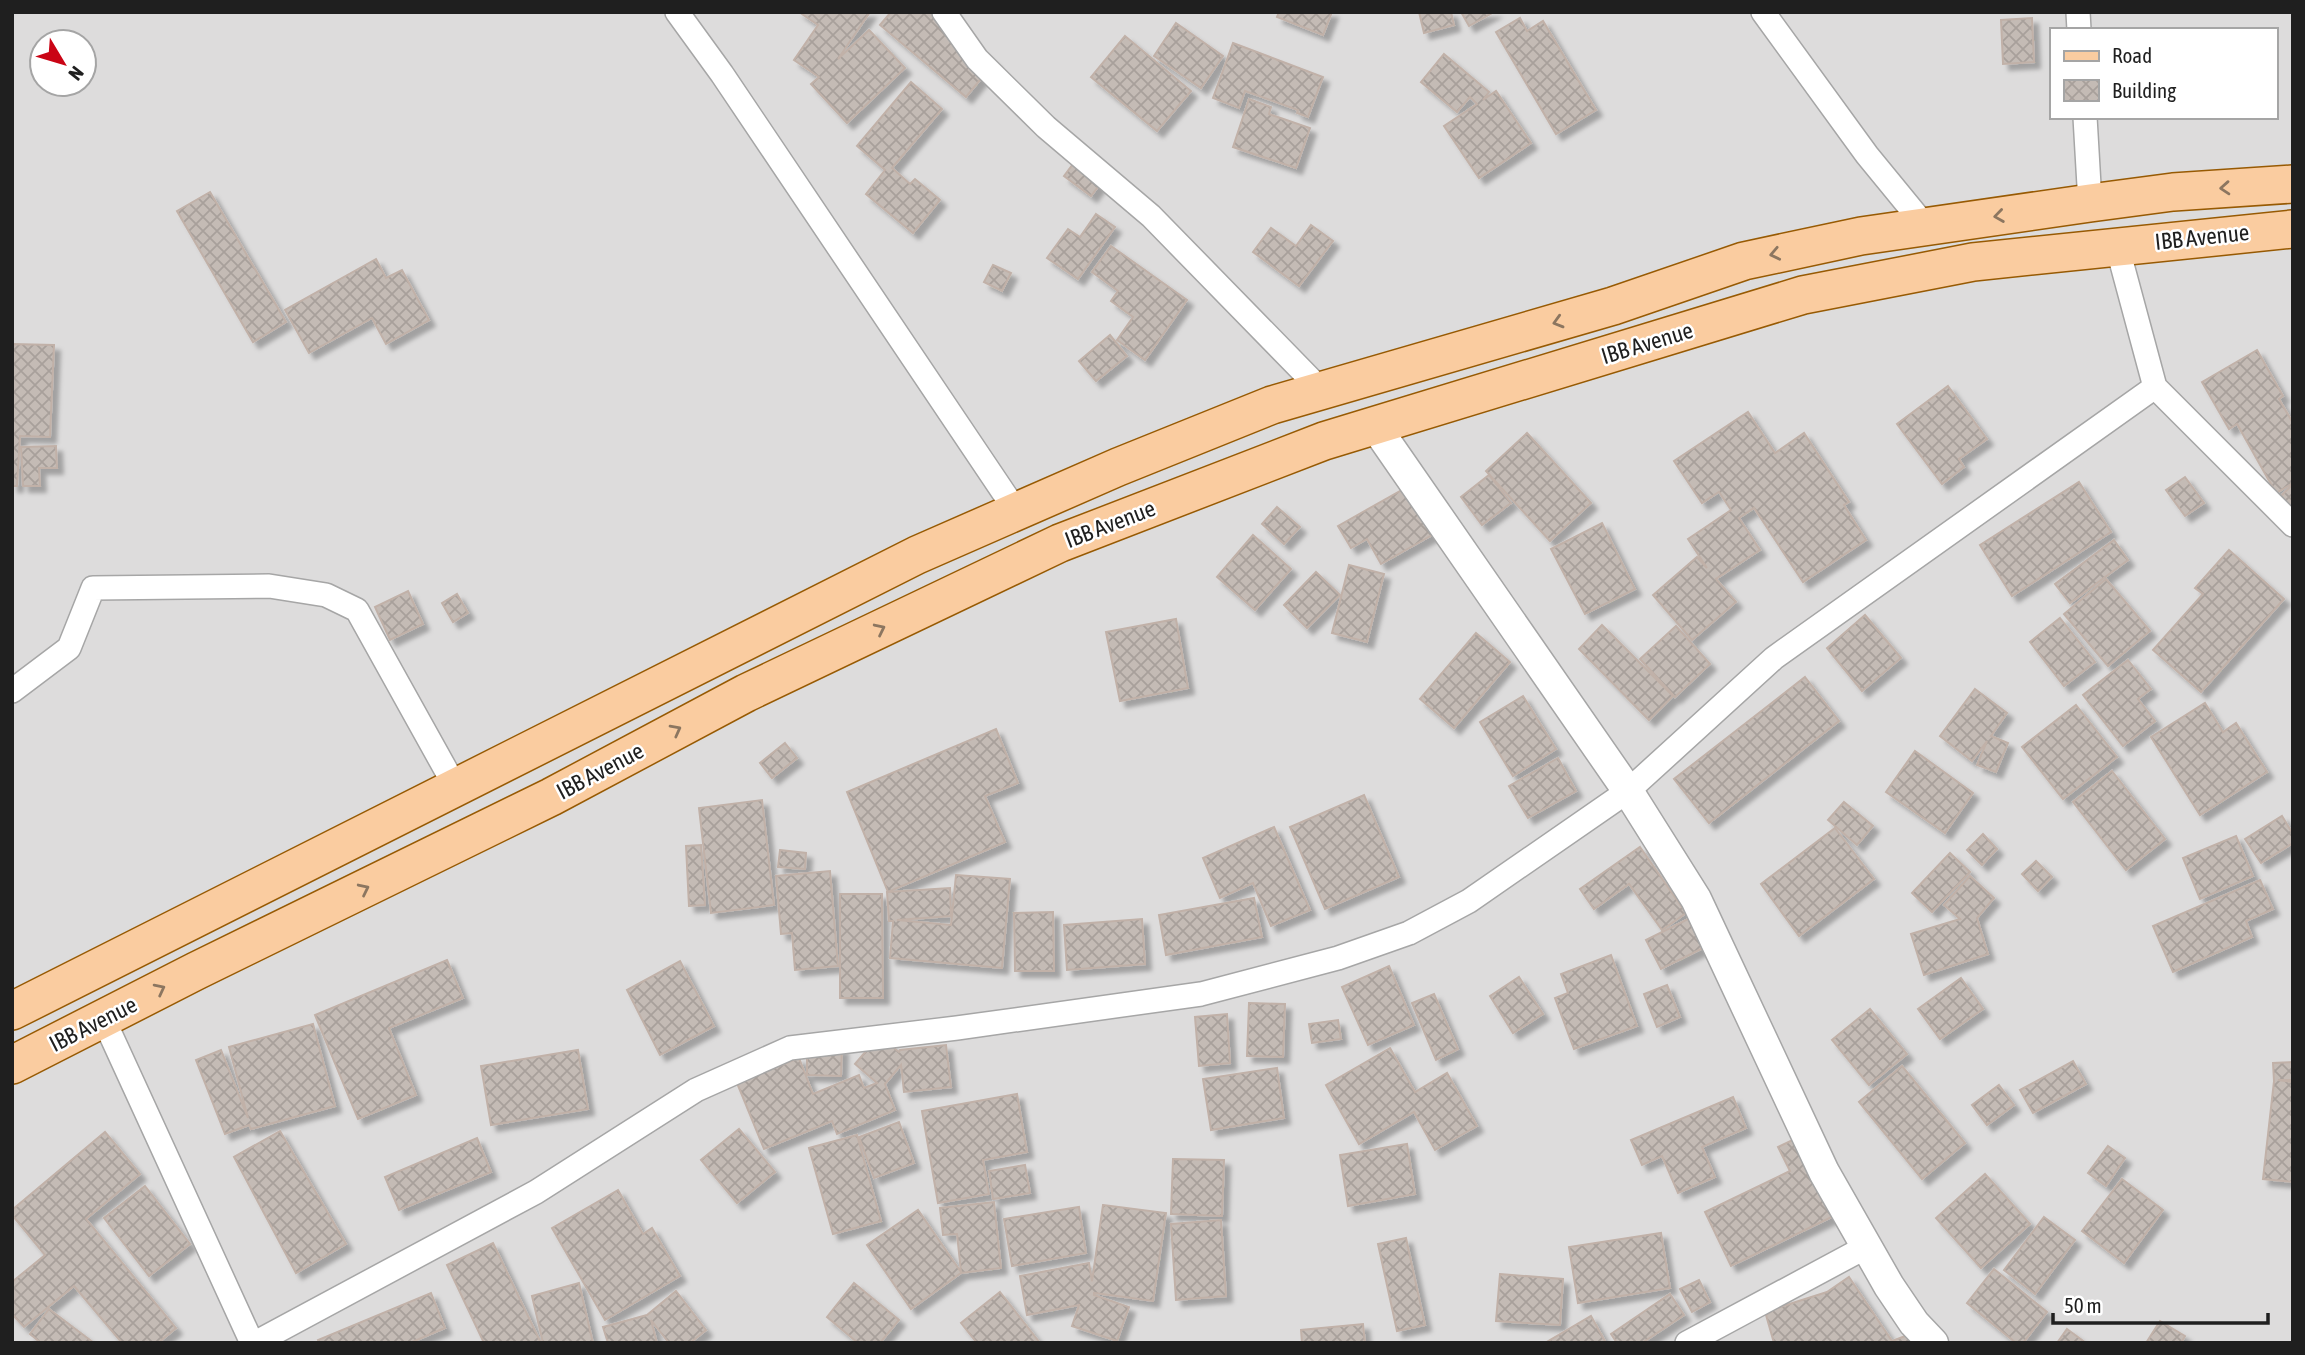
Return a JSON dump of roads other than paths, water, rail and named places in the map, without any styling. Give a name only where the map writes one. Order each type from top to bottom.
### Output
[{"type":"main road","points":[[12,1011],[917,555],[1118,467],[1259,410],[1613,306],[1744,261],[1861,236],[2090,203],[2173,192],[2293,184]]},
{"type":"main road","name":"IBB Avenue","points":[[12,1065],[551,797],[746,693],[1060,543],[1324,441],[1803,295],[1973,262],[2293,229]]},
{"type":"street","points":[[677,12],[722,74],[1016,511]]},
{"type":"street","points":[[944,12],[977,59],[1046,127],[1152,216],[1321,390]]},
{"type":"street","points":[[1763,12],[1867,155],[1926,227]]},
{"type":"street","points":[[2085,119],[2090,203]]},
{"type":"street","points":[[2117,246],[2155,387],[2293,525]]},
{"type":"street","points":[[103,1018],[254,1343],[536,1192],[696,1090],[790,1048],[1201,994],[1338,958],[1409,933],[1469,901],[1628,791],[1774,657],[2155,387]]},
{"type":"street","points":[[1375,426],[1628,791],[1696,899],[1824,1172],[1914,1323],[1933,1343]]},
{"type":"street","points":[[12,691],[69,648],[93,589],[269,586],[326,595],[356,610],[456,788]]},
{"type":"street","points":[[1687,1343],[1867,1247]]}]
